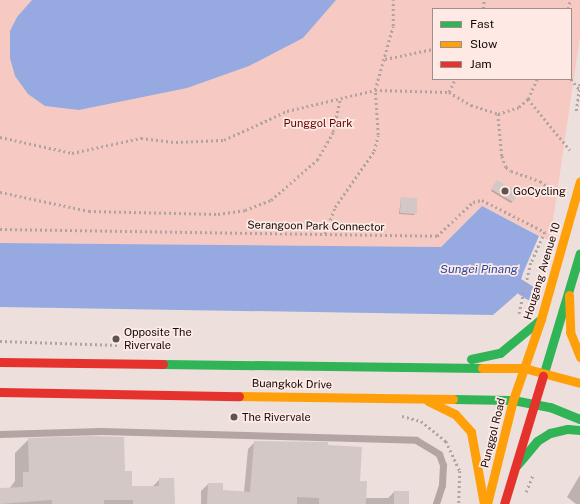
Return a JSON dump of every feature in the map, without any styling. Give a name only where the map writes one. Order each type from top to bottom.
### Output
[{"type":"main road","name":"Hougang Avenue 10","points":[[524,368],[540,319],[580,181]]},
{"type":"main road","points":[[504,504],[569,295],[580,253]]},
{"type":"main road","points":[[569,295],[570,332],[580,358]]},
{"type":"main road","points":[[442,367],[500,353],[540,319]]},
{"type":"main road","name":"Buangkok Drive","points":[[0,362],[391,368],[524,368],[544,372],[580,383]]},
{"type":"main road","name":"Punggol Road","points":[[486,504],[513,400],[524,368]]},
{"type":"main road","name":"Buangkok Drive","points":[[0,392],[513,400],[535,404],[580,419]]},
{"type":"main road","points":[[421,398],[455,414],[470,432],[475,447],[486,504]]},
{"type":"main road","points":[[517,465],[537,441],[550,433],[568,429],[580,430]]},
{"type":"lane","points":[[0,434],[101,430],[416,440],[439,454],[443,465],[442,485],[436,504]]},
{"type":"path","points":[[326,234],[335,207],[374,151],[378,135],[375,90],[385,59],[393,26],[393,0]]},
{"type":"path","points":[[385,59],[432,49]]},
{"type":"path","points":[[449,92],[455,80]]},
{"type":"path","points":[[0,137],[72,153],[135,138],[176,142],[224,140],[287,111],[375,90],[449,92],[471,105],[498,114],[519,107],[528,99],[537,80]]},
{"type":"path","points":[[572,80],[579,89]]},
{"type":"path","points":[[576,111],[580,83]]},
{"type":"path","points":[[0,192],[37,202],[96,211],[218,214],[246,210],[271,200],[317,160],[333,132],[340,99]]},
{"type":"path","points":[[528,99],[570,150]]},
{"type":"path","points":[[498,114],[502,156],[506,167],[511,171],[540,181],[559,194]]},
{"type":"path","name":"Serangoon Park Connector","points":[[0,229],[437,236],[474,202],[479,200],[545,232],[536,254],[524,294]]},
{"type":"path","points":[[395,415],[421,421],[446,441],[460,471],[459,504]]},
{"type":"path","points":[[524,497],[536,467]]},
{"type":"green space","name":"Punggol Park","points":[[0,0],[580,0],[580,36],[550,241],[482,206],[441,247],[0,243]]},
{"type":"water","points":[[32,0],[336,0],[303,38],[249,66],[187,88],[79,110],[45,106],[28,94],[15,76],[10,58],[10,31],[17,17]]},
{"type":"water","name":"Sungei Pinang","points":[[482,206],[539,236],[523,273],[517,294],[493,315],[0,307],[0,243],[441,247]]},
{"type":"building","points":[[497,180],[519,193],[513,202],[491,189]]},
{"type":"building","points":[[401,197],[417,198],[417,214],[400,213]]},
{"type":"building","points":[[91,436],[124,437],[125,471],[132,471],[132,486],[159,486],[159,478],[174,478],[175,504],[133,504],[133,500],[104,500],[104,504],[52,504],[52,500],[0,504],[0,488],[23,487],[23,472],[29,472],[28,438]]},
{"type":"building","points":[[254,441],[328,442],[328,445],[362,447],[360,481],[367,481],[366,504],[319,504],[319,498],[297,497],[297,504],[207,504],[208,483],[223,483],[223,490],[250,492]]},
{"type":"building","points":[[394,491],[409,491],[409,504],[394,504]]},
{"type":"waterway","points":[[519,286],[532,294]]},
{"type":"traffic: fast","points":[[543,376],[580,253]]},
{"type":"traffic: fast","points":[[471,359],[500,353],[541,319]]},
{"type":"traffic: fast","points":[[163,364],[482,368]]},
{"type":"traffic: fast","points":[[453,399],[513,400],[550,407],[580,419]]},
{"type":"traffic: fast","points":[[517,465],[537,441],[550,433],[568,429],[580,430]]},
{"type":"traffic: slow","points":[[487,504],[513,400],[541,319],[580,181]]},
{"type":"traffic: slow","points":[[569,295],[570,332],[580,357]]},
{"type":"traffic: slow","points":[[482,368],[524,368],[580,383]]},
{"type":"traffic: slow","points":[[239,396],[453,399]]},
{"type":"traffic: slow","points":[[428,401],[455,414],[471,432],[484,504]]},
{"type":"traffic: jam","points":[[0,362],[163,364]]},
{"type":"traffic: jam","points":[[504,504],[543,376]]},
{"type":"traffic: jam","points":[[0,392],[239,396]]},
{"type":"place","name":"GoCycling","points":[[505,191]]},
{"type":"place","name":"Opposite The Rivervale","points":[[116,339]]},
{"type":"place","name":"The Rivervale","points":[[234,417]]}]
